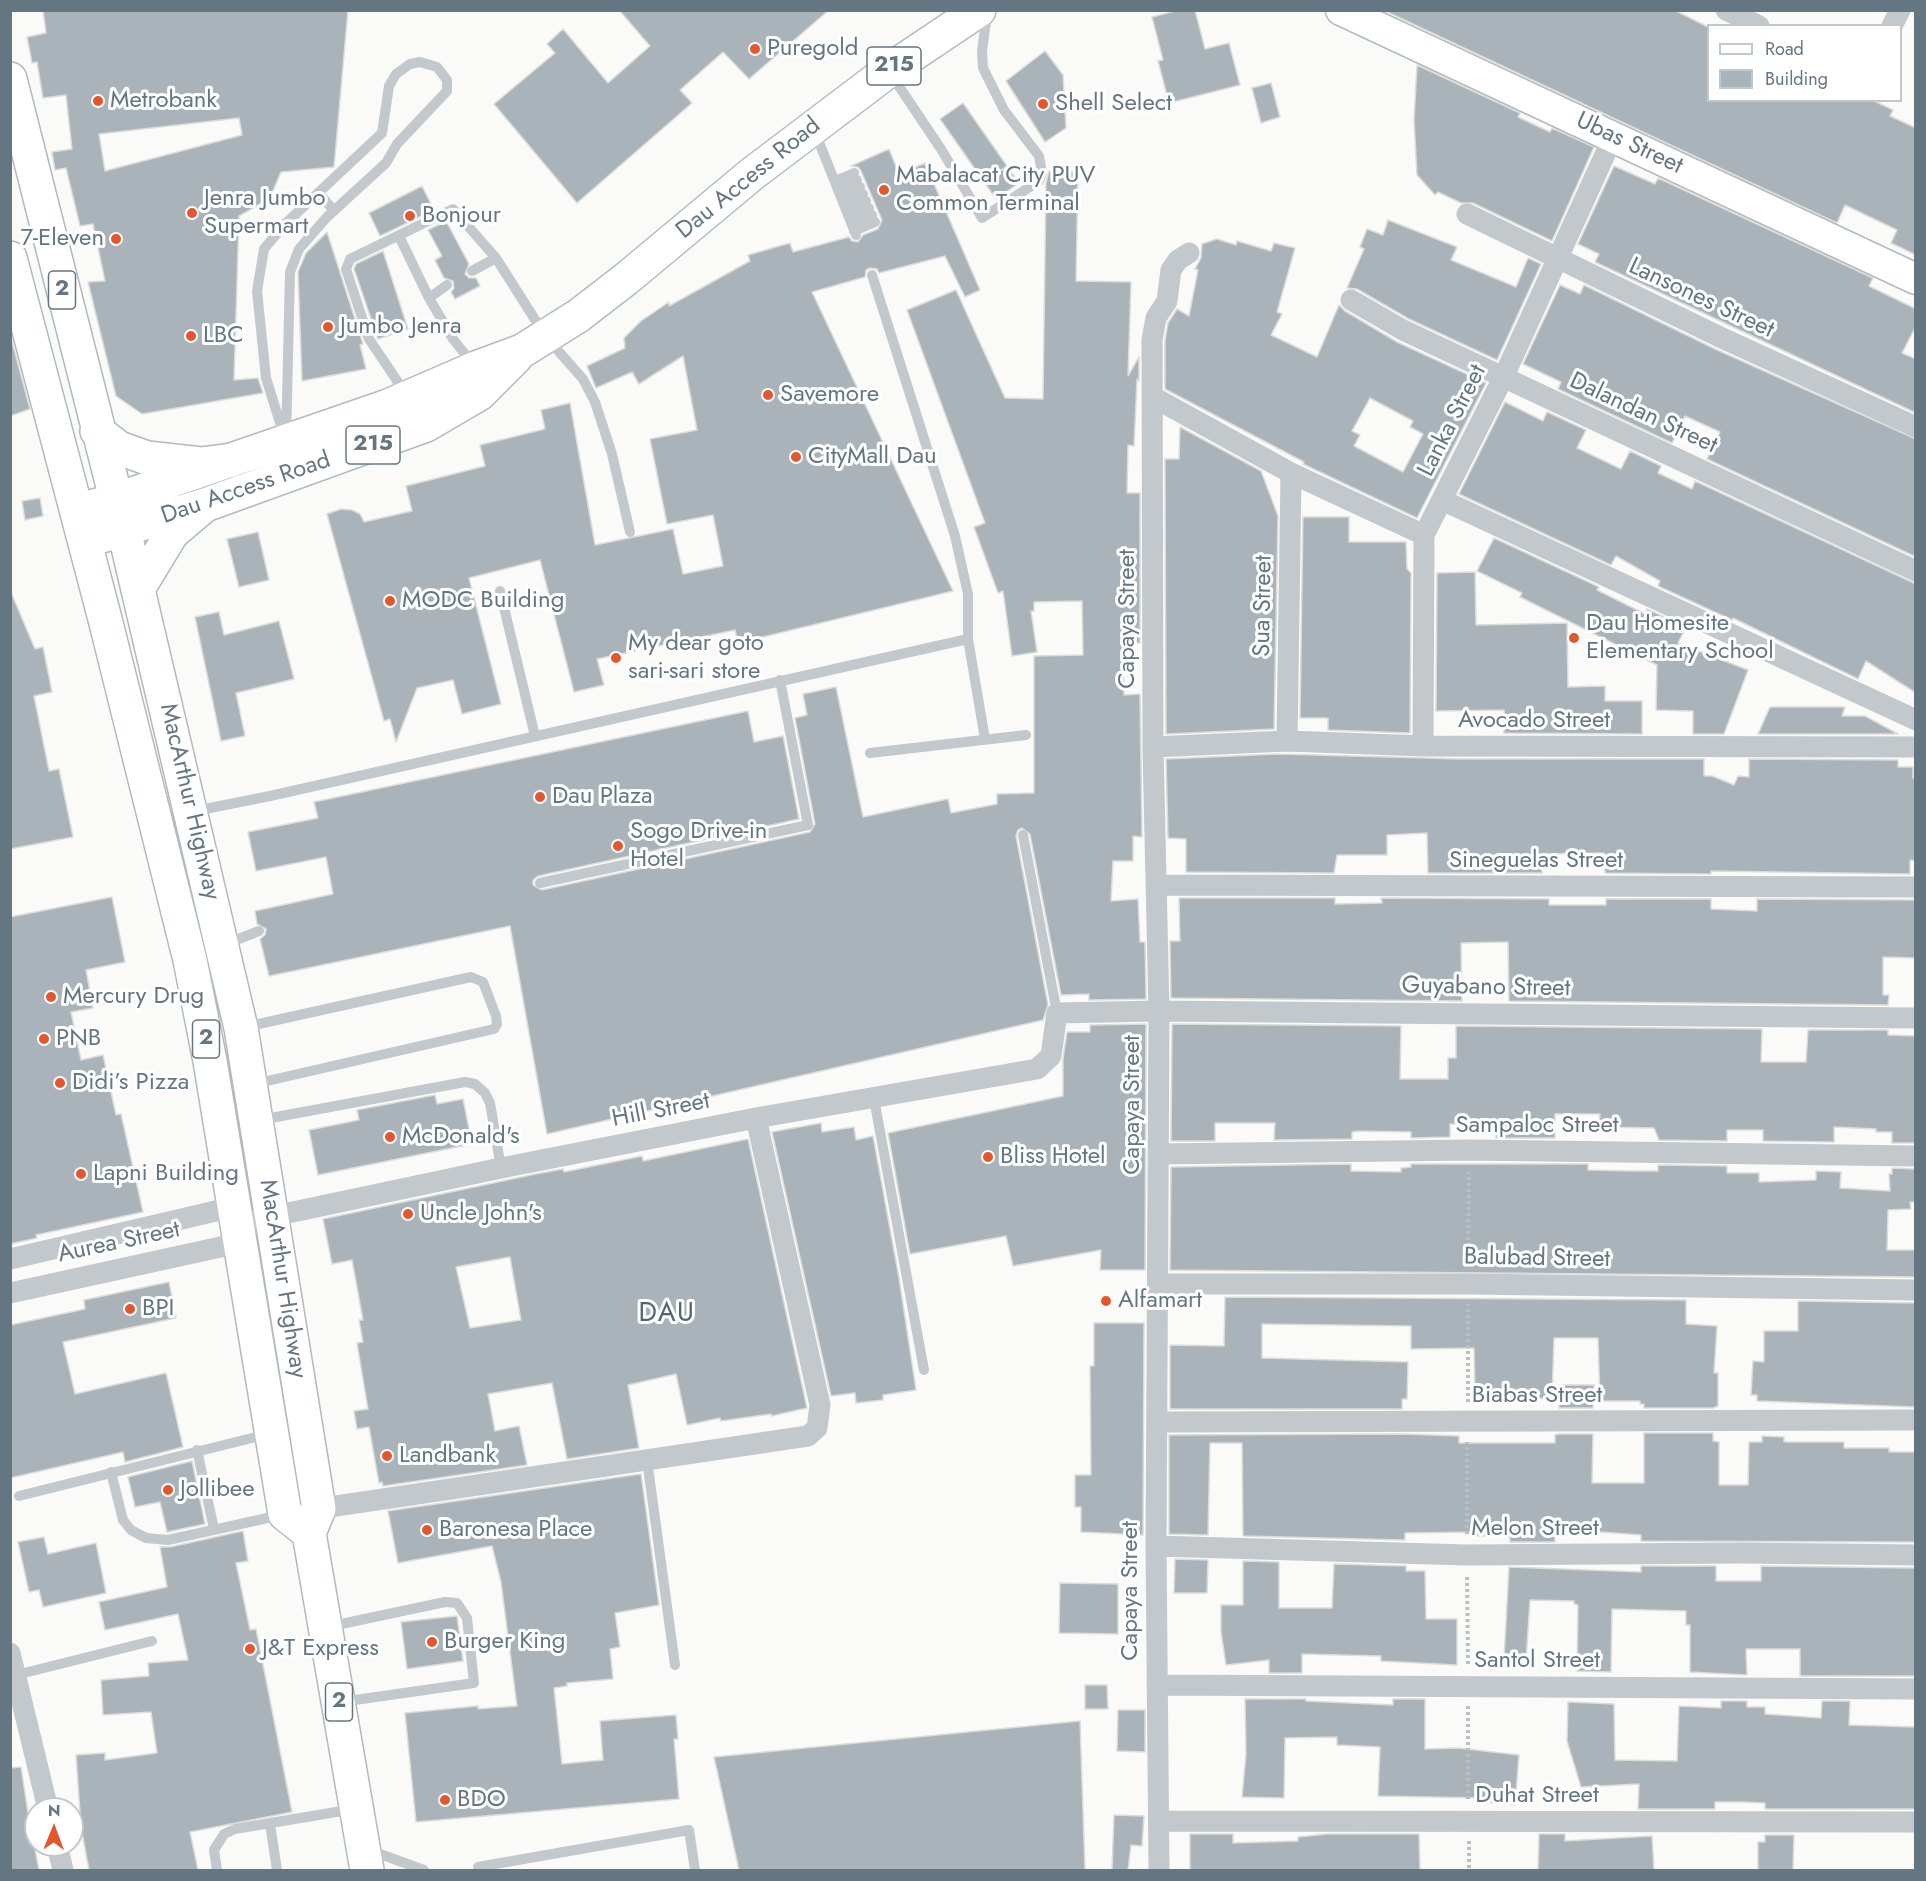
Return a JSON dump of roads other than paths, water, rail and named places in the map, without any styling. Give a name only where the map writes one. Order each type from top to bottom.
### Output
[{"type":"main road","name":"Dau Access Road","points":[[81,526],[119,515],[205,505],[417,412],[482,377],[534,344],[626,279],[752,174],[813,127],[888,71],[979,10]]},
{"type":"main road","name":"MacArthur Highway","points":[[10,79],[138,589],[241,1028],[272,1215],[304,1519],[327,1627],[365,1860]]},
{"type":"main road","name":"MacArthur Highway","points":[[10,258],[81,526],[190,960],[210,1061],[271,1433],[304,1519]]},
{"type":"main road","name":"Dau Access Road","points":[[119,515],[232,460],[286,442],[417,412]]},
{"type":"main road","points":[[97,431],[119,448],[147,458],[201,464],[232,460]]},
{"type":"main road","points":[[138,589],[172,533],[205,505]]},
{"type":"street","name":"Ubas Street","points":[[1341,10],[1916,279]]},
{"type":"street","points":[[1726,10],[1755,24]]},
{"type":"street","points":[[1893,24],[1900,10]]},
{"type":"street","name":"Lanka Street","points":[[1423,746],[1424,535],[1504,376],[1559,259],[1612,137]]},
{"type":"street","name":"Lansones Street","points":[[1467,214],[1916,427]]},
{"type":"street","name":"Capaya Street","points":[[1159,1870],[1156,1546],[1159,1011],[1153,747],[1152,340],[1156,318],[1167,301],[1172,270],[1178,260],[1189,253]]},
{"type":"street","name":"Dalandan Street","points":[[1351,300],[1403,330],[1916,571]]},
{"type":"street","points":[[1153,397],[1291,472],[1424,535]]},
{"type":"street","name":"Sua Street","points":[[1287,741],[1291,472]]},
{"type":"street","points":[[1442,500],[1916,720]]},
{"type":"street","name":"Avocado Street","points":[[1153,747],[1287,741],[1423,746],[1916,747]]},
{"type":"street","name":"Sineguelas Street","points":[[1156,885],[1916,887]]},
{"type":"street","name":"Guyabano Street","points":[[1057,1013],[1159,1011],[1916,1018]]},
{"type":"street","name":"Hill Street","points":[[236,1225],[272,1215],[756,1118],[1037,1069],[1051,1056],[1057,1013]]},
{"type":"street","points":[[304,1519],[647,1460],[808,1436],[817,1428],[820,1406],[756,1118]]},
{"type":"street","name":"Sampaloc Street","points":[[1158,1154],[1470,1150],[1916,1156]]},
{"type":"street","name":"Aurea Street","points":[[10,1258],[236,1225]]},
{"type":"street","name":"Aurea Street","points":[[10,1293],[236,1225]]},
{"type":"street","name":"Balubad Street","points":[[1158,1284],[1468,1284],[1916,1290]]},
{"type":"street","name":"Biabas Street","points":[[1158,1422],[1916,1420]]},
{"type":"street","name":"Melon Street","points":[[1156,1546],[1467,1555],[1739,1553],[1916,1555]]},
{"type":"street","points":[[10,1653],[45,1797]]},
{"type":"street","name":"Santol Street","points":[[1157,1685],[1916,1689]]},
{"type":"street","name":"Duhat Street","points":[[1159,1821],[1916,1822]]},
{"type":"lane","points":[[888,71],[941,149],[982,218],[1039,181],[1042,173],[1039,156],[1004,110],[983,69],[982,51],[988,10]]},
{"type":"lane","points":[[420,62],[437,67],[447,80],[447,91],[397,144],[386,163],[334,210],[299,249],[290,272],[286,442],[267,378],[257,291],[264,249],[284,225],[382,133],[389,86],[396,74],[410,64],[420,62]]},
{"type":"lane","points":[[813,127],[846,209]]},
{"type":"lane","points":[[382,133],[397,144]]},
{"type":"lane","points":[[319,193],[334,210]]},
{"type":"lane","points":[[846,209],[864,197]]},
{"type":"lane","points":[[846,209],[864,197]]},
{"type":"lane","points":[[846,209],[864,197]]},
{"type":"lane","points":[[417,412],[369,339],[346,269],[350,258],[453,209],[496,258],[534,344],[583,379],[595,402],[612,454],[630,532]]},
{"type":"lane","points":[[399,236],[429,298],[453,339],[482,377]]},
{"type":"lane","points":[[472,271],[496,258]]},
{"type":"lane","points":[[872,275],[955,536],[968,594],[968,639],[985,739]]},
{"type":"lane","points":[[429,298],[447,285]]},
{"type":"lane","points":[[500,591],[535,736]]},
{"type":"lane","points":[[191,811],[270,796],[968,639]]},
{"type":"lane","points":[[540,884],[808,825],[780,680]]},
{"type":"lane","points":[[870,753],[1026,735]]},
{"type":"lane","points":[[1023,835],[1057,1013]]},
{"type":"lane","points":[[223,945],[259,931]]},
{"type":"lane","points":[[241,1028],[471,976],[483,982],[496,1016],[497,1024],[494,1029],[250,1085]]},
{"type":"lane","points":[[256,1120],[465,1082],[480,1089],[490,1103],[501,1168]]},
{"type":"lane","points":[[874,1099],[924,1370]]},
{"type":"lane","points":[[19,1496],[271,1433]]},
{"type":"lane","points":[[197,1450],[214,1529]]},
{"type":"lane","points":[[647,1460],[675,1665]]},
{"type":"lane","points":[[111,1472],[123,1520],[138,1535],[153,1540],[168,1540],[214,1529],[304,1519]]},
{"type":"lane","points":[[327,1627],[445,1602],[458,1603],[468,1618],[474,1683],[339,1703]]},
{"type":"lane","points":[[15,1675],[152,1641]]},
{"type":"lane","points":[[218,1870],[214,1850],[224,1834],[235,1829],[355,1809]]},
{"type":"lane","points":[[270,1824],[277,1870]]},
{"type":"lane","points":[[479,1870],[478,1867],[689,1830],[695,1870]]},
{"type":"lane","points":[[365,1860],[424,1870]]},
{"type":"place","name":"Puregold","points":[[755,49]]},
{"type":"place","name":"Metrobank","points":[[98,101]]},
{"type":"place","name":"Shell Select","points":[[1043,104]]},
{"type":"place","name":"Mabalacat City PUV Common Terminal","points":[[884,190]]},
{"type":"place","name":"Jenra Jumbo Supermart","points":[[192,213]]},
{"type":"place","name":"Bonjour","points":[[410,216]]},
{"type":"place","name":"7-Eleven","points":[[116,239]]},
{"type":"place","name":"Jumbo Jenra","points":[[328,327]]},
{"type":"place","name":"LBC","points":[[191,336]]},
{"type":"place","name":"Savemore","points":[[768,395]]},
{"type":"place","name":"CityMall Dau","points":[[796,457]]},
{"type":"place","name":"MODC Building","points":[[390,601]]},
{"type":"place","name":"Dau Homesite Elementary School","points":[[1574,638]]},
{"type":"place","name":"My dear goto sari-sari store","points":[[616,658]]},
{"type":"place","name":"Dau Plaza","points":[[540,797]]},
{"type":"place","name":"Sogo Drive-in Hotel","points":[[618,846]]},
{"type":"place","name":"Mercury Drug","points":[[51,997]]},
{"type":"place","name":"PNB","points":[[44,1039]]},
{"type":"place","name":"Didi’s Pizza","points":[[60,1083]]},
{"type":"place","name":"McDonald's","points":[[390,1137]]},
{"type":"place","name":"Bliss Hotel","points":[[988,1157]]},
{"type":"place","name":"Lapni Building","points":[[81,1174]]},
{"type":"place","name":"Uncle John's","points":[[408,1214]]},
{"type":"place","name":"Alfamart","points":[[1106,1301]]},
{"type":"place","name":"BPI","points":[[130,1309]]},
{"type":"place","name":"Landbank","points":[[387,1456]]},
{"type":"place","name":"Jollibee","points":[[168,1490]]},
{"type":"place","name":"Baronesa Place","points":[[427,1530]]},
{"type":"place","name":"Burger King","points":[[432,1642]]},
{"type":"place","name":"J&T Express","points":[[250,1649]]},
{"type":"place","name":"BDO","points":[[445,1800]]},
{"type":"district","name":"DAU","points":[[667,1314]]}]
